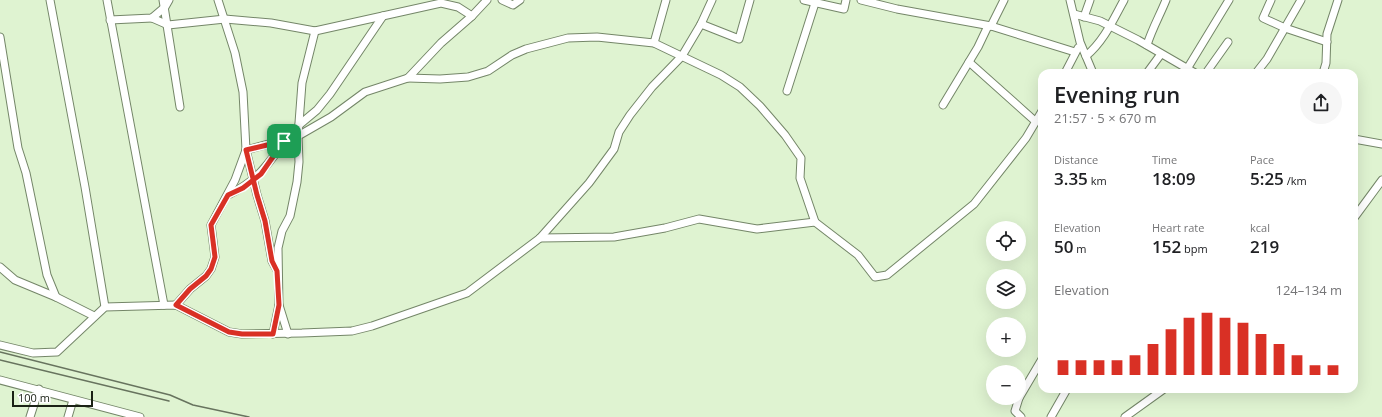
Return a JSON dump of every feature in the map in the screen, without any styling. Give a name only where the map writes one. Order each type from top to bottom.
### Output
[{"type":"street","points":[[50,0],[85,187],[104,307]]},
{"type":"street","points":[[107,0],[164,305]]},
{"type":"street","points":[[152,18],[164,4],[170,0]]},
{"type":"street","points":[[218,0],[235,53],[243,92],[246,150],[265,221],[272,261],[277,271]]},
{"type":"street","points":[[408,78],[441,43],[472,16],[487,0]]},
{"type":"street","points":[[502,0],[513,5],[520,0]]},
{"type":"street","points":[[654,43],[666,0]]},
{"type":"street","points":[[0,345],[33,353],[57,352],[104,307],[176,305],[229,332],[242,334],[288,334],[352,331],[372,326],[467,293],[540,238],[597,172],[614,149],[619,132],[630,115],[652,87],[682,56],[701,24],[712,0]]},
{"type":"street","points":[[701,24],[739,39],[750,0]]},
{"type":"street","points":[[804,0],[815,1],[844,9],[846,0]]},
{"type":"street","points":[[861,0],[897,9],[990,26],[1075,52]]},
{"type":"street","points":[[943,105],[1004,0]]},
{"type":"street","points":[[1070,0],[1080,42],[1091,69]]},
{"type":"street","points":[[1084,17],[1090,0]]},
{"type":"street","points":[[1086,56],[1111,26],[1124,0]]},
{"type":"street","points":[[1147,45],[1151,32],[1161,15],[1166,0]]},
{"type":"street","points":[[1074,14],[1100,21],[1111,26],[1187,69],[1229,0]]},
{"type":"street","points":[[1271,0],[1263,18],[1285,28],[1327,42]]},
{"type":"street","points":[[1259,69],[1267,59],[1301,0]]},
{"type":"street","points":[[1324,69],[1326,63],[1327,34],[1338,0]]},
{"type":"street","points":[[787,91],[815,1]]},
{"type":"street","points":[[110,20],[152,18],[168,25],[225,19],[271,23],[315,31],[441,3],[458,7],[472,16]]},
{"type":"street","points":[[164,4],[180,107]]},
{"type":"street","points":[[298,125],[317,110],[330,94],[383,16]]},
{"type":"street","points":[[288,334],[279,305],[277,271],[280,237],[290,216],[297,182],[299,162],[298,125],[302,83],[315,31]]},
{"type":"street","points":[[0,37],[18,148],[26,174],[47,275],[56,296]]},
{"type":"street","points":[[246,150],[298,136],[331,117],[365,92],[408,78],[440,79],[468,77],[488,71],[512,55],[526,49],[568,38],[597,37],[654,43],[740,87],[785,134],[801,158],[800,178],[815,222],[858,255],[875,277],[888,275],[974,204],[1026,138],[1038,116]]},
{"type":"street","points":[[1067,69],[1080,42]]},
{"type":"street","points":[[1209,69],[1228,42]]},
{"type":"street","points":[[1150,69],[1161,54]]},
{"type":"street","points":[[969,62],[1035,121]]},
{"type":"street","points":[[1358,140],[1382,144]]},
{"type":"street","points":[[228,195],[254,180],[261,174],[284,141]]},
{"type":"street","points":[[176,305],[190,289],[206,276],[211,269],[215,257],[211,225],[228,195],[246,150]]},
{"type":"street","points":[[1358,213],[1382,180]]},
{"type":"street","points":[[540,238],[614,237],[681,225],[699,219],[757,229],[815,222]]},
{"type":"street","points":[[0,267],[15,280],[56,296],[94,316]]},
{"type":"street","points":[[273,334],[279,305]]},
{"type":"street","points":[[1026,386],[1038,366]]},
{"type":"street","points":[[0,380],[140,417]]},
{"type":"street","points":[[30,417],[38,389]]},
{"type":"street","points":[[1051,417],[1065,393]]},
{"type":"street","points":[[1126,417],[1159,393]]},
{"type":"street","points":[[68,417],[73,400]]},
{"type":"street","points":[[1017,405],[1015,411],[1021,417]]},
{"type":"railway","points":[[0,352],[170,395],[193,405],[249,417]]},
{"type":"railway","points":[[0,360],[169,401]]},
{"type":"route","points":[[284,141],[246,150],[254,180],[257,195],[265,221],[272,261],[277,271],[279,305],[273,334],[242,334],[229,332],[221,326],[176,305],[190,289],[206,276],[211,269],[215,257],[211,225],[228,195],[243,188],[254,180],[261,174],[284,141]]}]
